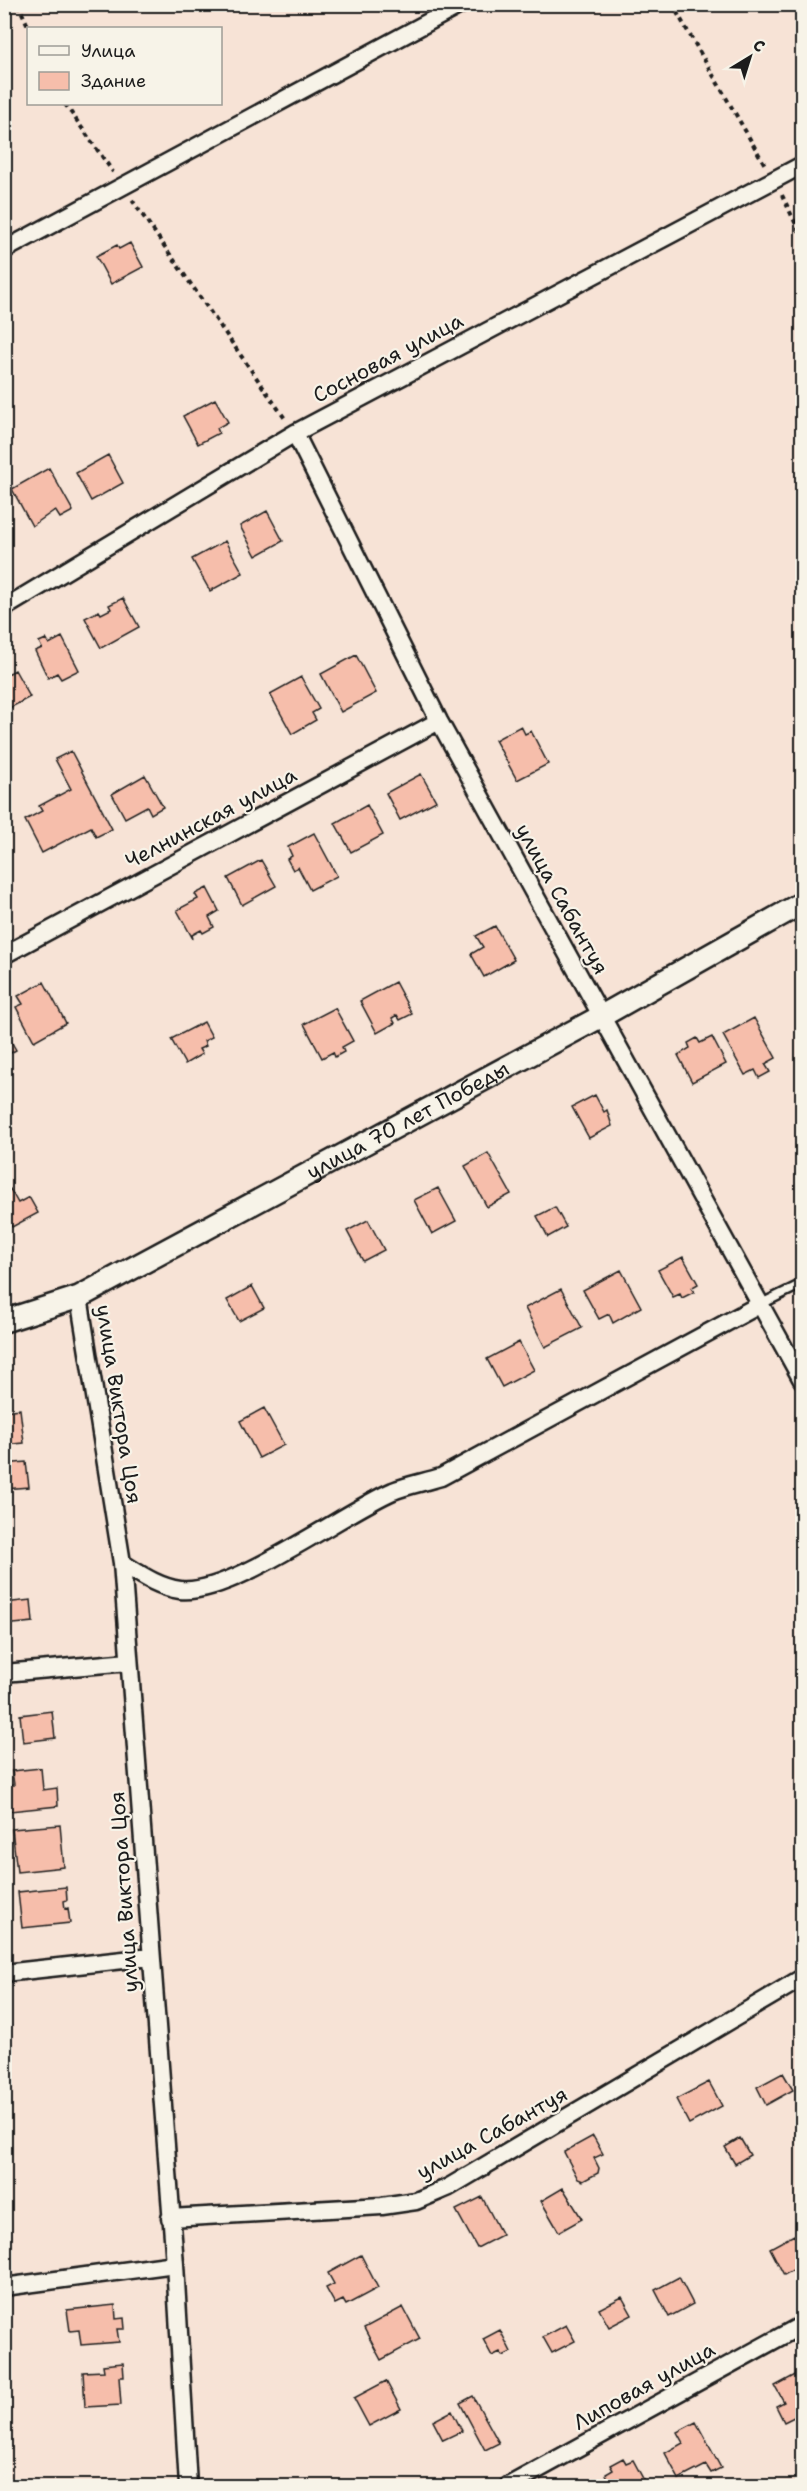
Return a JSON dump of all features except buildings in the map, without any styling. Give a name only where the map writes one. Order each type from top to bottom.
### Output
[{"type":"street","points":[[4,250],[462,4]]},
{"type":"street","name":"Сосновая улица","points":[[4,608],[295,433],[802,165]]},
{"type":"street","name":"улица Сабантуя","points":[[295,433],[439,721],[802,1380]]},
{"type":"street","name":"Челнинская улица","points":[[4,955],[439,721]]},
{"type":"street","name":"улица 70 лет Победы","points":[[4,1321],[79,1297],[600,1017],[802,903]]},
{"type":"street","name":"улица Виктора Цоя","points":[[79,1297],[122,1563],[175,2264],[188,2487]]},
{"type":"street","points":[[122,1563],[153,1582],[181,1590],[205,1588],[238,1576],[393,1491],[441,1477],[761,1304]]},
{"type":"street","points":[[4,1673],[129,1662]]},
{"type":"street","points":[[4,1973],[151,1957]]},
{"type":"street","name":"улица Сабантуя","points":[[170,2218],[382,2206],[416,2201],[449,2187],[802,1978]]},
{"type":"street","points":[[4,2287],[175,2264]]},
{"type":"street","name":"Липовая улица","points":[[508,2487],[802,2325]]},
{"type":"lane","points":[[761,1304],[802,1284]]},
{"type":"path","points":[[18,4],[29,27]]},
{"type":"path","points":[[672,4],[767,170]]},
{"type":"path","points":[[66,105],[119,181]]},
{"type":"path","points":[[779,190],[802,237]]},
{"type":"path","points":[[126,191],[295,433]]}]
